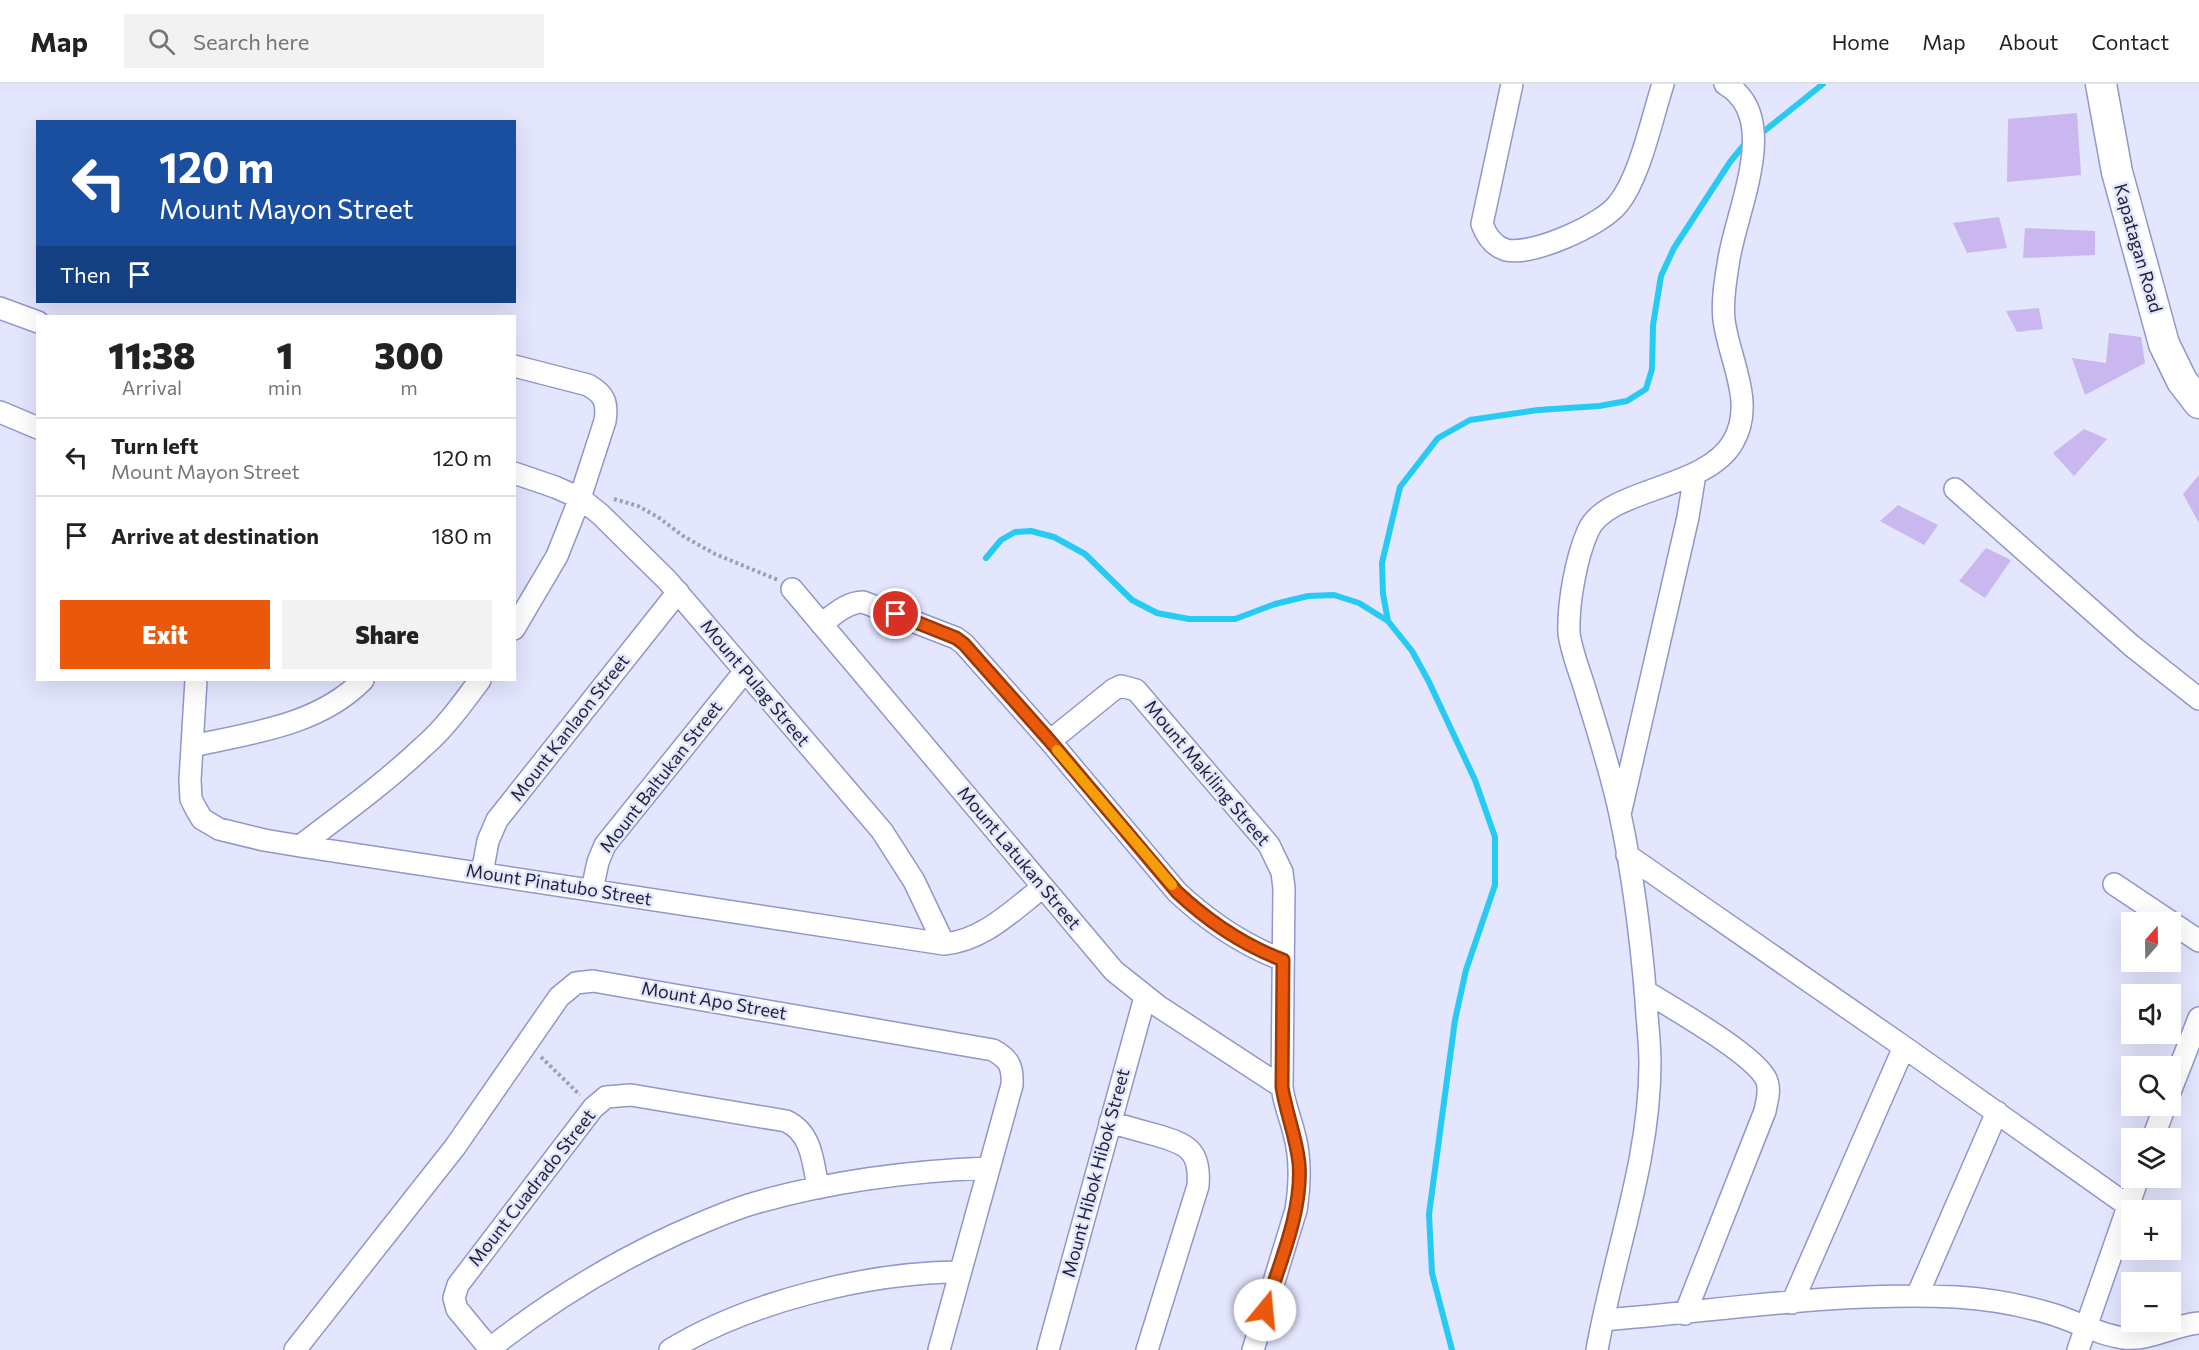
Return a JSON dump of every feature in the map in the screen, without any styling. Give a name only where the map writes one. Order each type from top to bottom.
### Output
[{"type":"main road","name":"Kapatagan Road","points":[[2101,84],[2117,172],[2164,344],[2182,381],[2199,403]]},
{"type":"street","points":[[1512,84],[1482,224],[1485,233],[1493,243],[1506,250],[1527,250],[1592,224],[1607,215],[1619,203],[1636,168],[1663,84]]},
{"type":"street","points":[[1597,1350],[1644,1142],[1649,1100],[1650,1060],[1639,926],[1620,814],[1569,636],[1570,593],[1588,528],[1604,510],[1695,474],[1716,461],[1733,443],[1739,425],[1742,404],[1740,381],[1724,319],[1725,288],[1730,246],[1750,176],[1754,150],[1754,128],[1748,105],[1734,89],[1725,84]]},
{"type":"street","points":[[0,308],[36,321]]},
{"type":"street","points":[[516,367],[588,386],[598,391],[605,399],[607,410],[580,498],[557,556],[516,626]]},
{"type":"street","points":[[0,412],[36,427]]},
{"type":"street","name":"Mount Pulag Street","points":[[516,474],[580,498],[678,592],[882,831],[914,881],[944,944]]},
{"type":"street","points":[[1620,814],[1688,518],[1695,474]]},
{"type":"street","points":[[1954,489],[2132,646],[2199,699]]},
{"type":"street","name":"Mount Latukan Street","points":[[792,589],[1114,971],[1145,997],[1282,1087]]},
{"type":"street","name":"Mount Kanlaon Street","points":[[482,873],[488,841],[497,820],[678,592]]},
{"type":"street","points":[[821,624],[848,605],[863,602],[956,638],[973,652],[1177,892],[1194,908],[1251,946],[1283,960]]},
{"type":"street","name":"Mount Baltukan Street","points":[[592,890],[598,862],[606,845],[745,671]]},
{"type":"street","name":"Mount Pinatubo Street","points":[[196,681],[190,780],[192,799],[202,819],[210,825],[230,832],[300,846],[944,944],[975,937],[1043,886]]},
{"type":"street","points":[[192,746],[277,728],[324,709],[362,681]]},
{"type":"street","points":[[300,846],[374,790],[425,746],[479,681]]},
{"type":"street","name":"Mount Makiling Street","points":[[1050,741],[1113,690],[1121,686],[1129,687],[1142,695],[1269,845],[1282,872],[1284,888],[1282,1087],[1294,1134],[1300,1189],[1296,1210],[1253,1350]]},
{"type":"street","points":[[1627,855],[2121,1201]]},
{"type":"street","points":[[2114,884],[2199,941]]},
{"type":"street","name":"Mount Apo Street","points":[[295,1350],[455,1147],[567,989],[576,983],[593,981],[993,1050],[1005,1057],[1012,1065],[1012,1085],[939,1350]]},
{"type":"street","points":[[1645,991],[1736,1049],[1761,1069],[1768,1082],[1769,1095],[1765,1111],[1685,1314]]},
{"type":"street","name":"Mount Hibok Hibok Street","points":[[1047,1350],[1145,997]]},
{"type":"street","points":[[2181,1064],[2199,1018]]},
{"type":"street","points":[[1792,1303],[1904,1047]]},
{"type":"street","name":"Mount Cuadrado Street","points":[[489,1349],[457,1309],[454,1298],[458,1285],[593,1108],[606,1097],[631,1095],[786,1121],[795,1125],[806,1139],[818,1188]]},
{"type":"street","points":[[1917,1296],[1997,1112]]},
{"type":"street","points":[[1110,1122],[1186,1145],[1197,1161],[1199,1171],[1198,1186],[1147,1350]]},
{"type":"street","points":[[489,1349],[538,1312],[618,1262],[714,1217],[754,1203],[888,1175],[934,1170],[989,1168]]},
{"type":"street","points":[[2078,1350],[2121,1223]]},
{"type":"street","points":[[670,1350],[722,1324],[828,1288],[909,1275],[960,1272]]},
{"type":"street","points":[[1602,1320],[1792,1303],[1917,1296],[1969,1298],[2023,1306],[2125,1338],[2145,1336],[2183,1324],[2199,1323]]},
{"type":"path","points":[[580,498],[616,499],[638,506],[707,549],[775,578],[792,589]]},
{"type":"path","points":[[527,1044],[593,1108]]},
{"type":"building","points":[[2077,113],[2081,175],[2007,182],[2008,119]]},
{"type":"building","points":[[1999,217],[2007,248],[1967,253],[1953,223]]},
{"type":"building","points":[[2025,228],[2095,231],[2095,255],[2023,258]]},
{"type":"building","points":[[2039,308],[2043,329],[2017,332],[2006,311]]},
{"type":"building","points":[[2109,333],[2141,337],[2145,363],[2085,395],[2072,358],[2106,363]]},
{"type":"building","points":[[2084,429],[2107,439],[2074,476],[2053,453]]},
{"type":"building","points":[[2199,475],[2199,523],[2183,494]]},
{"type":"building","points":[[1898,505],[1938,525],[1924,545],[1880,521]]},
{"type":"building","points":[[1986,548],[2011,560],[1985,598],[1959,581]]},
{"type":"waterway","points":[[1763,132],[1823,84]]},
{"type":"waterway","points":[[1388,621],[1383,594],[1382,563],[1400,487],[1438,438],[1470,420],[1538,410],[1599,406],[1627,401],[1646,389],[1652,369],[1653,325],[1661,276],[1674,248],[1730,162],[1743,146]]},
{"type":"waterway","points":[[986,558],[1001,540],[1015,532],[1031,531],[1054,537],[1085,554],[1132,600],[1157,613],[1189,619],[1235,619],[1275,604],[1308,596],[1334,595],[1359,603],[1388,621],[1412,651],[1475,780],[1495,837],[1495,885],[1466,970],[1455,1020],[1429,1214],[1432,1273],[1452,1350]]},
{"type":"slow traffic","points":[[1057,750],[1172,885]]},
{"type":"route","points":[[896,614],[956,638],[973,652],[1177,892],[1219,926],[1251,946],[1283,960],[1282,1087],[1294,1134],[1299,1163],[1300,1189],[1296,1210],[1265,1310]]}]
